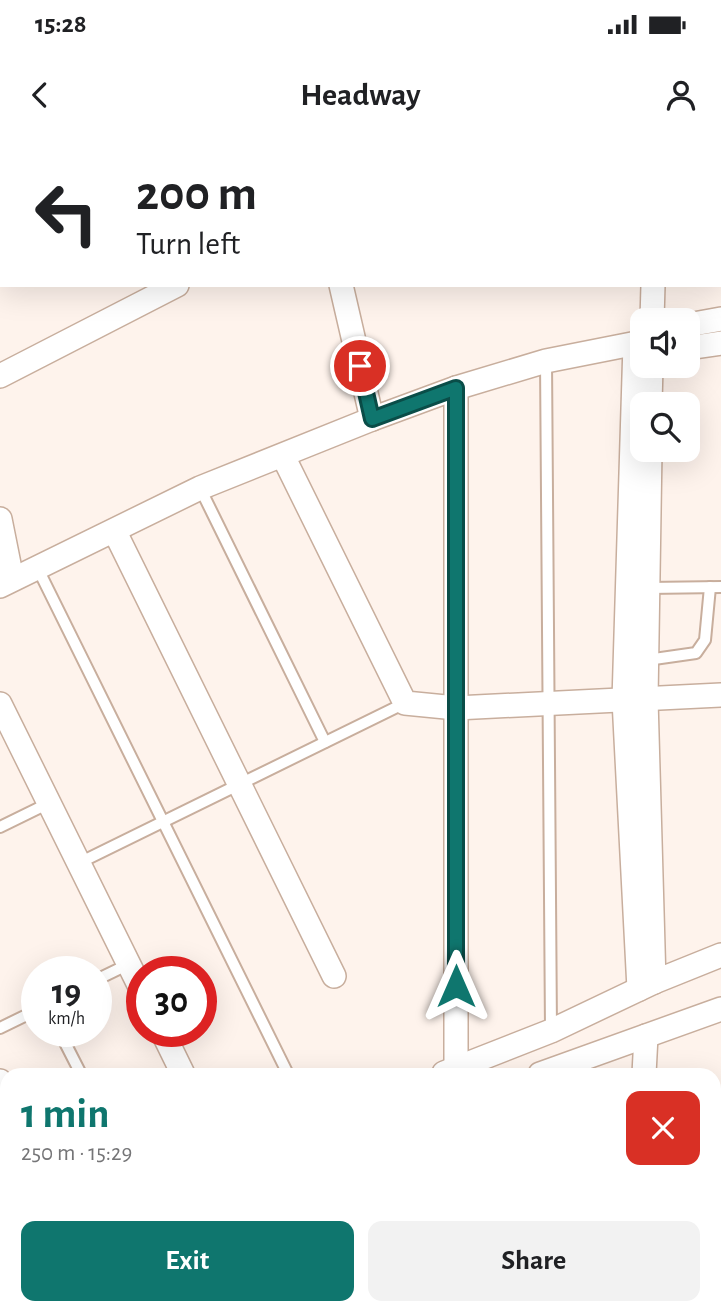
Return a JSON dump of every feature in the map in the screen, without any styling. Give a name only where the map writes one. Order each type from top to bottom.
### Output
[{"type":"street","points":[[0,376],[173,287]]},
{"type":"street","points":[[341,287],[372,419]]},
{"type":"street","points":[[652,308],[653,287]]},
{"type":"street","points":[[700,322],[721,318]]},
{"type":"street","points":[[700,346],[721,343]]},
{"type":"street","points":[[0,519],[6,583],[115,532],[200,488],[372,419],[456,388],[546,361],[630,345]]},
{"type":"street","points":[[637,378],[625,570],[635,699],[646,986]]},
{"type":"street","points":[[448,1068],[456,708],[456,388]]},
{"type":"street","points":[[282,456],[405,703],[456,708],[721,695]]},
{"type":"street","points":[[635,699],[647,660],[650,462]]},
{"type":"street","points":[[115,532],[334,976]]},
{"type":"street","points":[[0,704],[126,958]]},
{"type":"street","points":[[458,1068],[551,1031],[646,986],[721,955]]},
{"type":"street","points":[[557,1068],[721,1009]]},
{"type":"street","points":[[644,1068],[646,1036]]},
{"type":"street","points":[[170,1047],[180,1068]]},
{"type":"lane","points":[[546,361],[551,1031]]},
{"type":"lane","points":[[200,488],[325,742]]},
{"type":"lane","points":[[37,567],[285,1068]]},
{"type":"lane","points":[[647,660],[696,653],[705,640],[716,587],[648,588]]},
{"type":"lane","points":[[79,863],[405,703]]},
{"type":"lane","points":[[0,827],[49,803]]},
{"type":"lane","points":[[0,1028],[21,1018]]},
{"type":"lane","points":[[67,1047],[78,1068]]},
{"type":"route","points":[[360,366],[372,419],[456,388],[456,986]]}]
